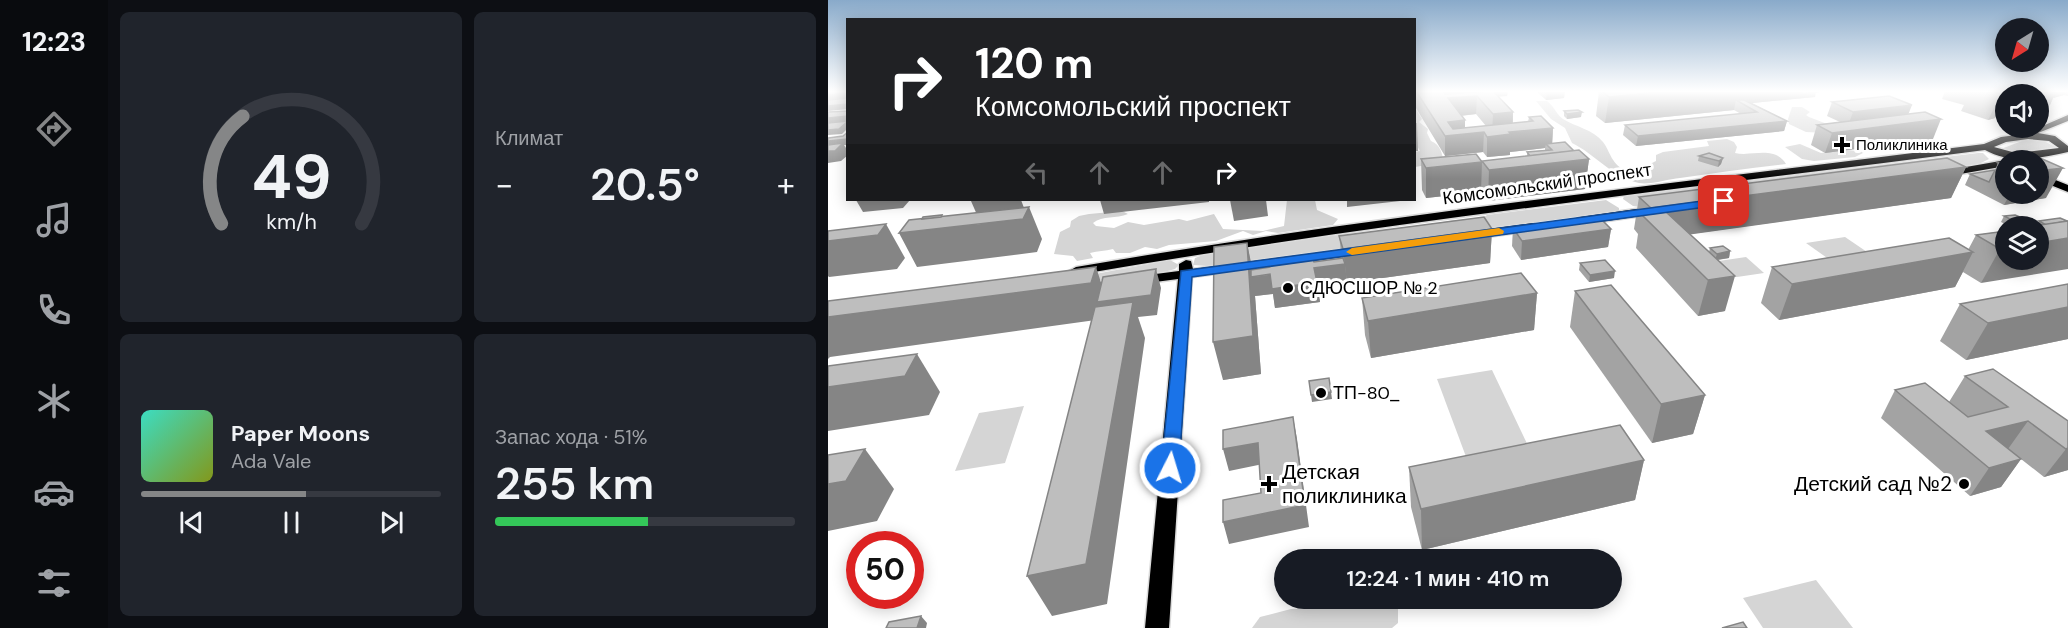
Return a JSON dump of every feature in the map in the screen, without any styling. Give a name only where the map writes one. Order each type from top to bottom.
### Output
[{"type":"main road","points":[[2049,136],[2062,145]]},
{"type":"main road","name":"Комсомольский проспект","points":[[1066,273],[1186,252],[1987,147],[2013,138]]},
{"type":"main road","name":"Комсомольский проспект","points":[[2036,138],[2062,145]]},
{"type":"main road","points":[[2045,150],[2062,145]]},
{"type":"main road","name":"Комсомольский проспект","points":[[1987,147],[1995,153]]},
{"type":"main road","points":[[1933,175],[1995,166]]},
{"type":"main road","points":[[2049,181],[2068,189]]},
{"type":"main road","points":[[1611,195],[1631,213]]},
{"type":"main road","points":[[1563,223],[1666,209]]},
{"type":"main road","points":[[1472,213],[1487,233]]},
{"type":"main road","points":[[1463,236],[1541,226]]},
{"type":"main road","points":[[1128,282],[1371,249]]},
{"type":"main road","points":[[1157,628],[1186,252]]},
{"type":"shaded area","points":[[1416,120],[1421,120],[1419,122],[1428,129],[1427,133],[1431,141],[1439,147],[1444,162],[1416,167],[1416,152],[1420,151],[1416,144]]},
{"type":"shaded area","points":[[1553,120],[1566,120],[1589,131],[1603,142],[1617,165],[1630,171],[1641,169],[1656,161],[1656,155],[1663,152],[1709,146],[1707,141],[1727,139],[1734,142],[1737,147],[1735,153],[1769,153],[1781,158],[1786,164],[1654,183],[1639,183],[1612,171],[1572,143],[1565,128]]},
{"type":"shaded area","points":[[1788,120],[1818,120],[1835,127],[1827,133],[1806,132],[1789,124]]},
{"type":"shaded area","points":[[2027,139],[2042,140],[2056,147],[2039,150],[2001,149]]},
{"type":"shaded area","points":[[1800,144],[1821,153],[1848,150],[1865,152],[1855,157],[1814,161],[1802,159],[1785,147]]},
{"type":"shaded area","points":[[1983,153],[1989,159],[1977,165],[1646,208],[1633,206],[1623,199],[1624,196]]},
{"type":"shaded area","points":[[1606,200],[1619,208],[1619,211],[1495,228],[1488,227],[1481,219],[1487,215]]},
{"type":"shaded area","points":[[1287,201],[1315,201],[1317,210],[1338,219],[1333,225],[1278,233],[1266,231],[1253,235],[1243,231],[1216,241],[1169,245],[1157,249],[1145,247],[1130,253],[1116,253],[1113,249],[1090,253],[1093,258],[1077,261],[1073,256],[1054,254],[1060,232],[1070,227],[1071,221],[1079,216],[1089,214],[1122,211],[1128,214],[1101,219],[1093,223],[1096,226],[1114,228],[1128,222],[1144,225],[1179,219],[1187,221],[1214,214],[1223,229],[1263,231],[1284,226]]},
{"type":"shaded area","points":[[1454,220],[1468,222],[1468,232],[1207,266],[1193,265],[1195,258],[1214,251],[1338,235],[1444,231],[1442,222]]},
{"type":"shaded area","points":[[1845,237],[1870,254],[1830,260],[1806,243]]},
{"type":"shaded area","points":[[1746,257],[1764,273],[1737,277],[1719,261]]},
{"type":"shaded area","points":[[1170,260],[1179,265],[1175,269],[1164,272],[828,316],[828,312],[1079,277]]},
{"type":"shaded area","points":[[1492,370],[1530,450],[1468,462],[1437,379]]},
{"type":"shaded area","points":[[1024,406],[1005,463],[955,471],[979,413]]},
{"type":"shaded area","points":[[1816,580],[1853,628],[1763,628],[1743,598]]},
{"type":"shaded area","points":[[1291,609],[1398,609],[1398,623],[1392,628],[1252,628],[1260,617]]},
{"type":"building","points":[[1435,120],[1462,120],[1448,122],[1453,129],[1532,120],[1545,120],[1553,128],[1509,132],[1511,134],[1487,137],[1484,132],[1445,136]]},
{"type":"building","points":[[1673,120],[1787,121],[1638,136],[1625,125]]},
{"type":"building","points":[[1856,120],[1931,120],[1832,133],[1817,125]]},
{"type":"building","points":[[846,121],[839,129],[828,130],[828,123]]},
{"type":"building","points":[[846,134],[846,139],[828,141],[828,138]]},
{"type":"building","points":[[1565,142],[1574,151],[1530,156],[1527,152],[1552,150],[1546,144]]},
{"type":"building","points":[[843,143],[835,151],[828,151],[828,145]]},
{"type":"building","points":[[1579,150],[1589,159],[1489,170],[1482,161]]},
{"type":"building","points":[[1709,153],[1723,158],[1719,161],[1699,156]]},
{"type":"building","points":[[1476,154],[1482,162],[1426,168],[1421,159]]},
{"type":"building","points":[[1947,158],[1966,167],[1651,208],[1639,197]]},
{"type":"building","points":[[2049,162],[2063,168],[2049,170]]},
{"type":"building","points":[[1995,170],[1989,182],[1970,174]]},
{"type":"building","points":[[1029,207],[1023,219],[899,233],[909,220]]},
{"type":"building","points":[[1666,212],[1735,276],[1708,280],[1642,215]]},
{"type":"building","points":[[942,215],[941,217],[922,219],[923,217]]},
{"type":"building","points":[[1484,217],[1492,229],[1343,249],[1339,236]]},
{"type":"building","points":[[1599,217],[1611,229],[1522,241],[1513,228]]},
{"type":"building","points":[[2060,218],[2067,221],[2049,224],[2049,220]]},
{"type":"building","points":[[2068,221],[2068,238],[2049,241],[2049,224]]},
{"type":"building","points":[[886,224],[878,235],[828,241],[828,231]]},
{"type":"building","points":[[1995,232],[1995,246],[1976,235]]},
{"type":"building","points":[[1949,238],[1973,252],[1792,284],[1772,267]]},
{"type":"building","points":[[1247,243],[1253,336],[1213,342],[1214,247]]},
{"type":"building","points":[[1723,246],[1730,251],[1717,254],[1710,248]]},
{"type":"building","points":[[1343,258],[1345,264],[1314,268],[1317,282],[1272,289],[1270,274],[1251,277],[1251,270],[1270,267],[1270,265],[1313,259],[1314,262]]},
{"type":"building","points":[[1605,260],[1615,271],[1590,275],[1580,263]]},
{"type":"building","points":[[1096,267],[1091,283],[828,317],[828,301]]},
{"type":"building","points":[[1156,269],[1151,295],[1097,302],[1103,277]]},
{"type":"building","points":[[1521,273],[1537,293],[1368,321],[1362,298]]},
{"type":"building","points":[[2068,284],[2068,307],[1988,323],[1960,304]]},
{"type":"building","points":[[1611,285],[1705,395],[1661,404],[1575,291]]},
{"type":"building","points":[[1133,302],[1086,564],[1027,576],[1095,307]]},
{"type":"building","points":[[917,354],[905,376],[828,387],[828,366]]},
{"type":"building","points":[[1993,369],[2068,421],[2068,448],[2066,449],[2028,421],[1986,431],[2021,459],[1989,468],[1895,390],[1925,383],[1968,417],[2008,407],[1965,376]]},
{"type":"building","points":[[1329,378],[1331,392],[1311,395],[1309,381]]},
{"type":"building","points":[[1293,417],[1305,505],[1223,522],[1223,500],[1261,493],[1258,443],[1223,449],[1223,430]]},
{"type":"building","points":[[1620,425],[1644,460],[1421,509],[1409,467]]},
{"type":"building","points":[[865,449],[846,481],[828,484],[828,455]]},
{"type":"building","points":[[921,616],[917,628],[886,628],[889,622]]},
{"type":"building","points":[[1743,622],[1747,628],[1722,628]]},
{"type":"slow traffic","points":[[1352,252],[1499,231]]},
{"type":"place","name":"Поликлиника","points":[[1842,145]]},
{"type":"place","name":"СДЮСШОР № 2","points":[[1288,288]]},
{"type":"place","name":"ТП-80_","points":[[1321,393]]},
{"type":"place","name":"Детская поликлиника","points":[[1269,484]]},
{"type":"place","name":"Детский сад №2","points":[[1964,484]]},
{"type":"route","points":[[1170,468],[1186,274],[1724,201]]}]
